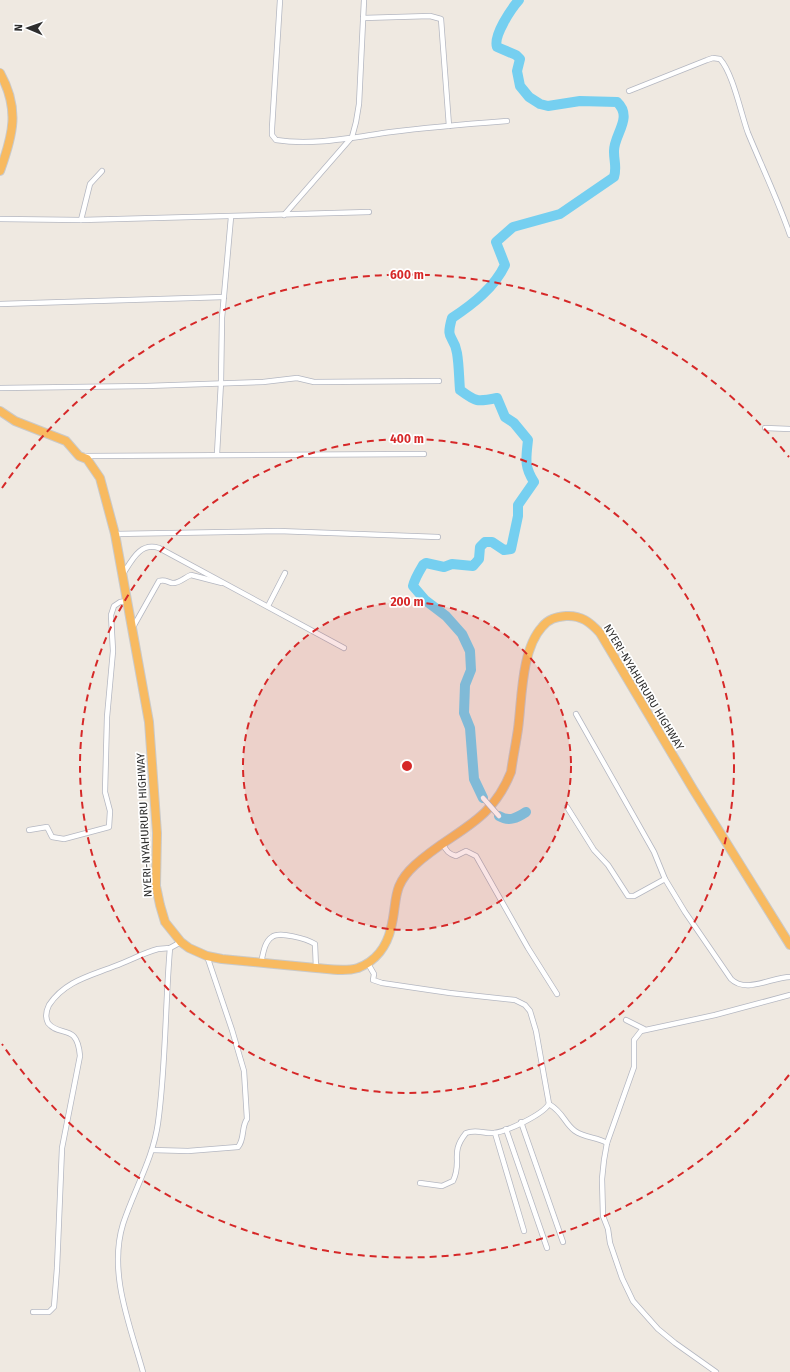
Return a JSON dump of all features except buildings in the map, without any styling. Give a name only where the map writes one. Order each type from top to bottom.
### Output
[{"type":"highway","points":[[0,73],[11,98],[14,122],[0,171]]},
{"type":"highway","name":"NYERI-NYAHURURU HIGHWAY","points":[[0,410],[15,421],[66,441],[79,456],[87,459],[100,478],[115,534],[149,722],[157,833],[156,886],[165,922],[181,942],[207,956],[260,963],[342,970],[358,968],[382,951],[391,927],[397,893],[402,878],[416,864],[477,820],[489,808],[504,787],[510,772],[526,662],[538,632],[544,624],[554,618],[572,616],[582,618],[592,624],[610,647],[649,718],[790,945]]},
{"type":"street","points":[[280,0],[272,128],[273,138],[276,140],[295,142],[507,120]]},
{"type":"street","points":[[284,215],[352,137],[356,122],[358,104],[364,0]]},
{"type":"street","points":[[363,18],[430,16],[441,19],[449,126]]},
{"type":"street","points":[[629,91],[707,60],[713,58],[720,59],[728,74],[748,133],[785,219],[790,235]]},
{"type":"street","points":[[81,220],[90,184],[102,171]]},
{"type":"street","points":[[0,219],[81,220],[369,212]]},
{"type":"street","points":[[217,454],[224,297],[230,217]]},
{"type":"street","points":[[0,304],[224,297]]},
{"type":"street","points":[[0,388],[146,386],[221,382],[263,382],[296,378],[314,382],[439,381]]},
{"type":"street","points":[[765,428],[790,430]]},
{"type":"street","points":[[79,456],[424,454]]},
{"type":"street","points":[[115,534],[278,531],[438,537]]},
{"type":"street","points":[[122,575],[141,549],[150,546],[176,556],[344,648]]},
{"type":"street","points":[[268,606],[286,573]]},
{"type":"street","points":[[132,629],[159,581],[163,580],[172,583],[178,582],[191,575],[231,586]]},
{"type":"street","points":[[29,830],[47,827],[52,837],[64,839],[109,827],[110,811],[105,792],[107,717],[112,651],[111,615],[114,606],[120,602],[127,601]]},
{"type":"street","points":[[576,714],[654,852],[665,879],[685,912],[735,983],[744,986],[790,977]]},
{"type":"street","points":[[483,798],[499,816]]},
{"type":"street","points":[[567,807],[594,850],[608,865],[628,896],[634,896],[665,879]]},
{"type":"street","points":[[443,844],[446,851],[456,856],[466,851],[476,856],[528,948],[557,994]]},
{"type":"street","points":[[260,963],[270,938],[275,935],[307,940],[315,944],[316,968]]},
{"type":"street","points":[[33,1312],[49,1312],[54,1307],[59,1238],[62,1148],[80,1056],[78,1044],[73,1035],[48,1023],[46,1015],[48,1008],[59,994],[86,976],[158,948],[170,948],[181,942]]},
{"type":"street","points":[[143,1372],[122,1297],[118,1270],[119,1248],[123,1224],[152,1150],[158,1125],[164,1074],[167,983],[170,948]]},
{"type":"street","points":[[152,1150],[238,1148],[241,1142],[243,1124],[247,1119],[244,1071],[207,956]]},
{"type":"street","points":[[367,962],[374,974],[373,980],[382,983],[450,993],[514,1000],[525,1004],[530,1011],[536,1031],[549,1104],[560,1112],[572,1128],[577,1132],[597,1137],[607,1143]]},
{"type":"street","points":[[716,1372],[675,1344],[658,1329],[633,1301],[624,1283],[610,1243],[608,1229],[603,1216],[602,1179],[607,1143],[634,1067],[634,1040],[638,1033],[644,1029],[714,1015],[790,995]]},
{"type":"street","points":[[626,1020],[644,1029]]},
{"type":"street","points":[[420,1183],[442,1186],[454,1181],[458,1172],[457,1147],[466,1133],[477,1130],[495,1133],[543,1112],[549,1104]]},
{"type":"street","points":[[521,1122],[563,1242]]},
{"type":"street","points":[[506,1129],[547,1248]]},
{"type":"street","points":[[495,1133],[524,1231]]},
{"type":"waterway","points":[[483,798],[474,779],[470,728],[464,713],[465,685],[471,670],[470,651],[462,634],[446,616],[425,600],[413,586],[423,565],[426,563],[444,567],[452,564],[473,566],[479,559],[480,547],[485,542],[492,542],[504,550],[511,549],[518,516],[518,505],[534,482],[526,462],[528,440],[514,423],[505,417],[497,398],[477,400],[460,390],[457,353],[456,347],[450,335],[450,326],[452,318],[482,295],[495,281],[505,265],[496,242],[513,227],[560,214],[614,177],[616,139],[622,127],[624,114],[622,108],[617,102],[580,101],[548,106],[540,104],[529,97],[520,86],[517,71],[520,59],[516,55],[497,47],[496,42],[500,30],[519,0]]},
{"type":"waterway","points":[[499,816],[510,819],[526,812]]}]
